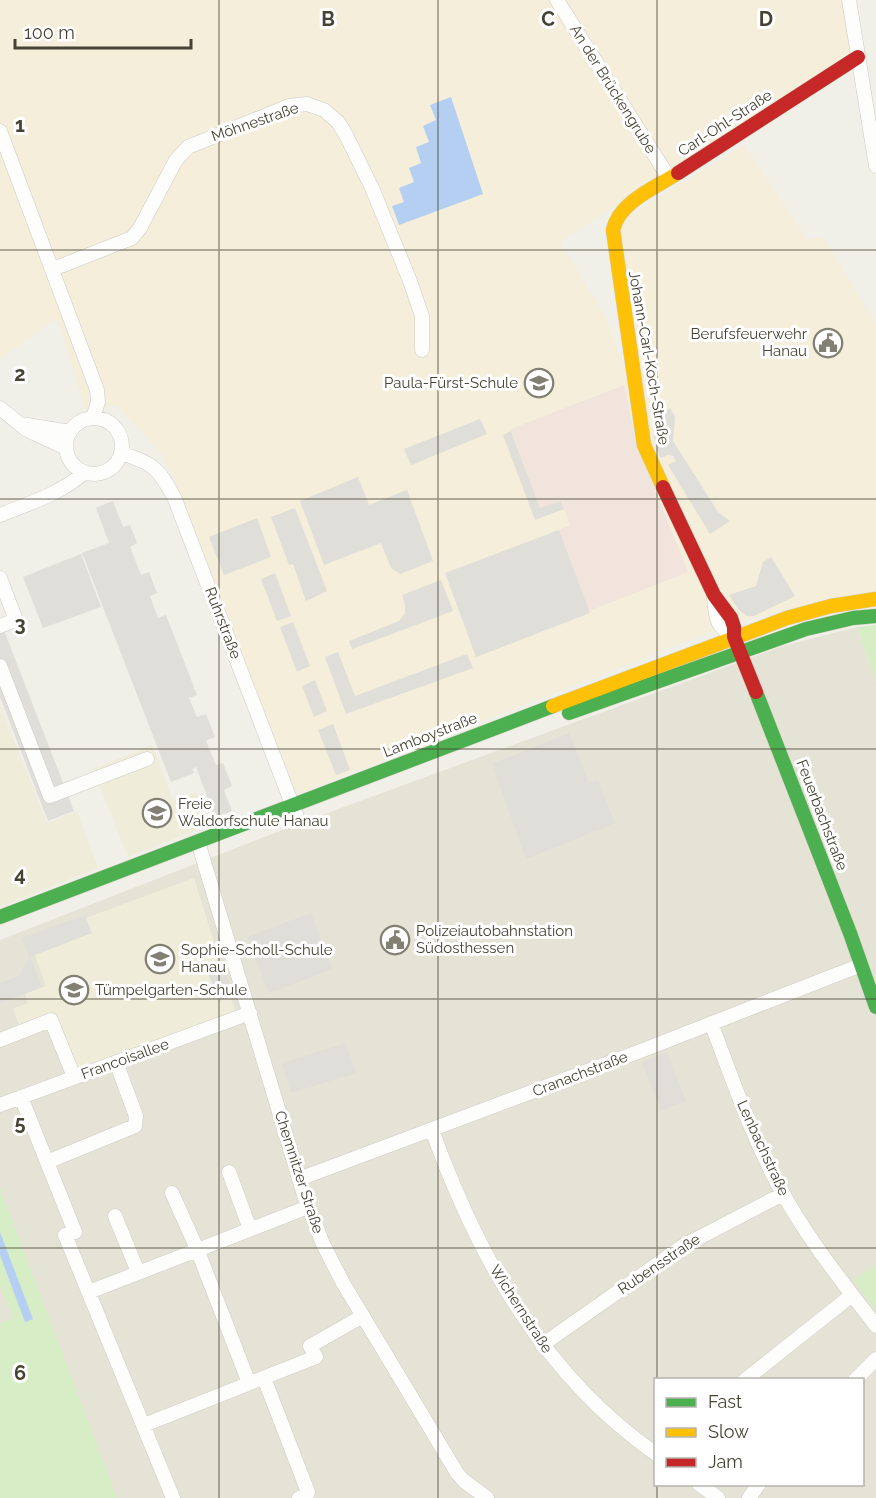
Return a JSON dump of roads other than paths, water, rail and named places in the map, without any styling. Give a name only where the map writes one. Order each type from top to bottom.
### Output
[{"type":"main road","name":"Carl-Ohl-Straße","points":[[614,221],[621,210],[630,203],[858,57]]},
{"type":"main road","name":"Johann-Carl-Koch-Straße","points":[[614,221],[613,243],[645,445],[690,547],[714,595],[731,618],[734,637]]},
{"type":"main road","name":"Lamboystraße","points":[[0,930],[200,848],[734,637],[815,609],[876,599]]},
{"type":"main road","name":"Lamboystraße","points":[[294,811],[806,629],[853,618],[876,616]]},
{"type":"main road","name":"Feuerbachstraße","points":[[734,637],[876,1006]]},
{"type":"main road","name":"Lamboystraße","points":[[0,917],[200,848]]},
{"type":"street","name":"An der Brückengrube","points":[[557,0],[669,178]]},
{"type":"street","points":[[849,0],[876,166]]},
{"type":"street","name":"Möhnestraße","points":[[53,269],[132,238],[140,228],[176,160],[188,147],[289,106],[312,105],[324,110],[338,122],[372,188],[406,270],[422,316],[422,350]]},
{"type":"street","points":[[0,131],[97,390],[98,402],[93,418]]},
{"type":"street","points":[[0,408],[36,435],[66,448]]},
{"type":"street","points":[[93,418],[107,421],[121,438],[121,453],[114,465],[96,473],[85,472],[77,468],[70,460],[66,448],[70,432],[76,424],[93,418]]},
{"type":"street","points":[[19,424],[70,432]]},
{"type":"street","name":"Ruhrstraße","points":[[121,453],[152,465],[164,479],[174,497],[294,811]]},
{"type":"street","points":[[0,515],[47,497],[73,483],[85,472]]},
{"type":"street","points":[[0,578],[16,620],[0,626]]},
{"type":"street","points":[[0,666],[50,796],[147,759]]},
{"type":"street","name":"Chemnitzer Straße","points":[[200,848],[308,1208],[330,1260],[457,1473],[487,1498]]},
{"type":"street","name":"Cranachstraße","points":[[299,1179],[861,965]]},
{"type":"street","name":"Francoisallee","points":[[0,1105],[250,1013]]},
{"type":"street","points":[[0,1040],[51,1020],[74,1077]]},
{"type":"street","name":"Lenbachstraße","points":[[711,1023],[758,1144],[783,1194],[876,1326]]},
{"type":"street","points":[[47,1162],[135,1126],[136,1116],[116,1062]]},
{"type":"street","points":[[21,1097],[47,1162],[89,1292],[173,1498]]},
{"type":"street","name":"Wichernstraße","points":[[432,1130],[464,1209],[484,1250],[526,1322],[582,1393],[654,1452]]},
{"type":"street","points":[[229,1172],[250,1229]]},
{"type":"street","points":[[172,1193],[197,1249],[249,1383]]},
{"type":"street","name":"Rubensstraße","points":[[542,1345],[684,1246],[783,1194]]},
{"type":"street","points":[[89,1292],[308,1208]]},
{"type":"street","points":[[115,1216],[138,1272]]},
{"type":"street","points":[[748,1378],[852,1295]]},
{"type":"street","points":[[144,1425],[316,1357],[310,1346],[363,1316]]},
{"type":"street","points":[[857,1378],[876,1359]]},
{"type":"street","points":[[264,1378],[308,1492],[307,1495],[298,1498]]},
{"type":"street","points":[[700,1486],[718,1498]]},
{"type":"street","points":[[749,1498],[758,1486]]},
{"type":"water","points":[[451,97],[483,194],[399,225],[392,206],[404,202],[399,188],[414,182],[409,168],[421,163],[416,147],[429,142],[423,126],[436,120],[430,105]]},
{"type":"water","points":[[0,1232],[33,1319],[25,1322],[0,1255]]},
{"type":"place","name":"Berufsfeuerwehr Hanau","points":[[828,343]]},
{"type":"place","name":"Paula-Fürst-Schule","points":[[539,383]]},
{"type":"place","name":"Freie Waldorfschule Hanau","points":[[157,813]]},
{"type":"place","name":"Polizeiautobahnstation Südosthessen","points":[[395,940]]},
{"type":"place","name":"Sophie-Scholl-Schule Hanau","points":[[160,959]]},
{"type":"place","name":"Tümpelgarten-Schule","points":[[74,990]]}]
